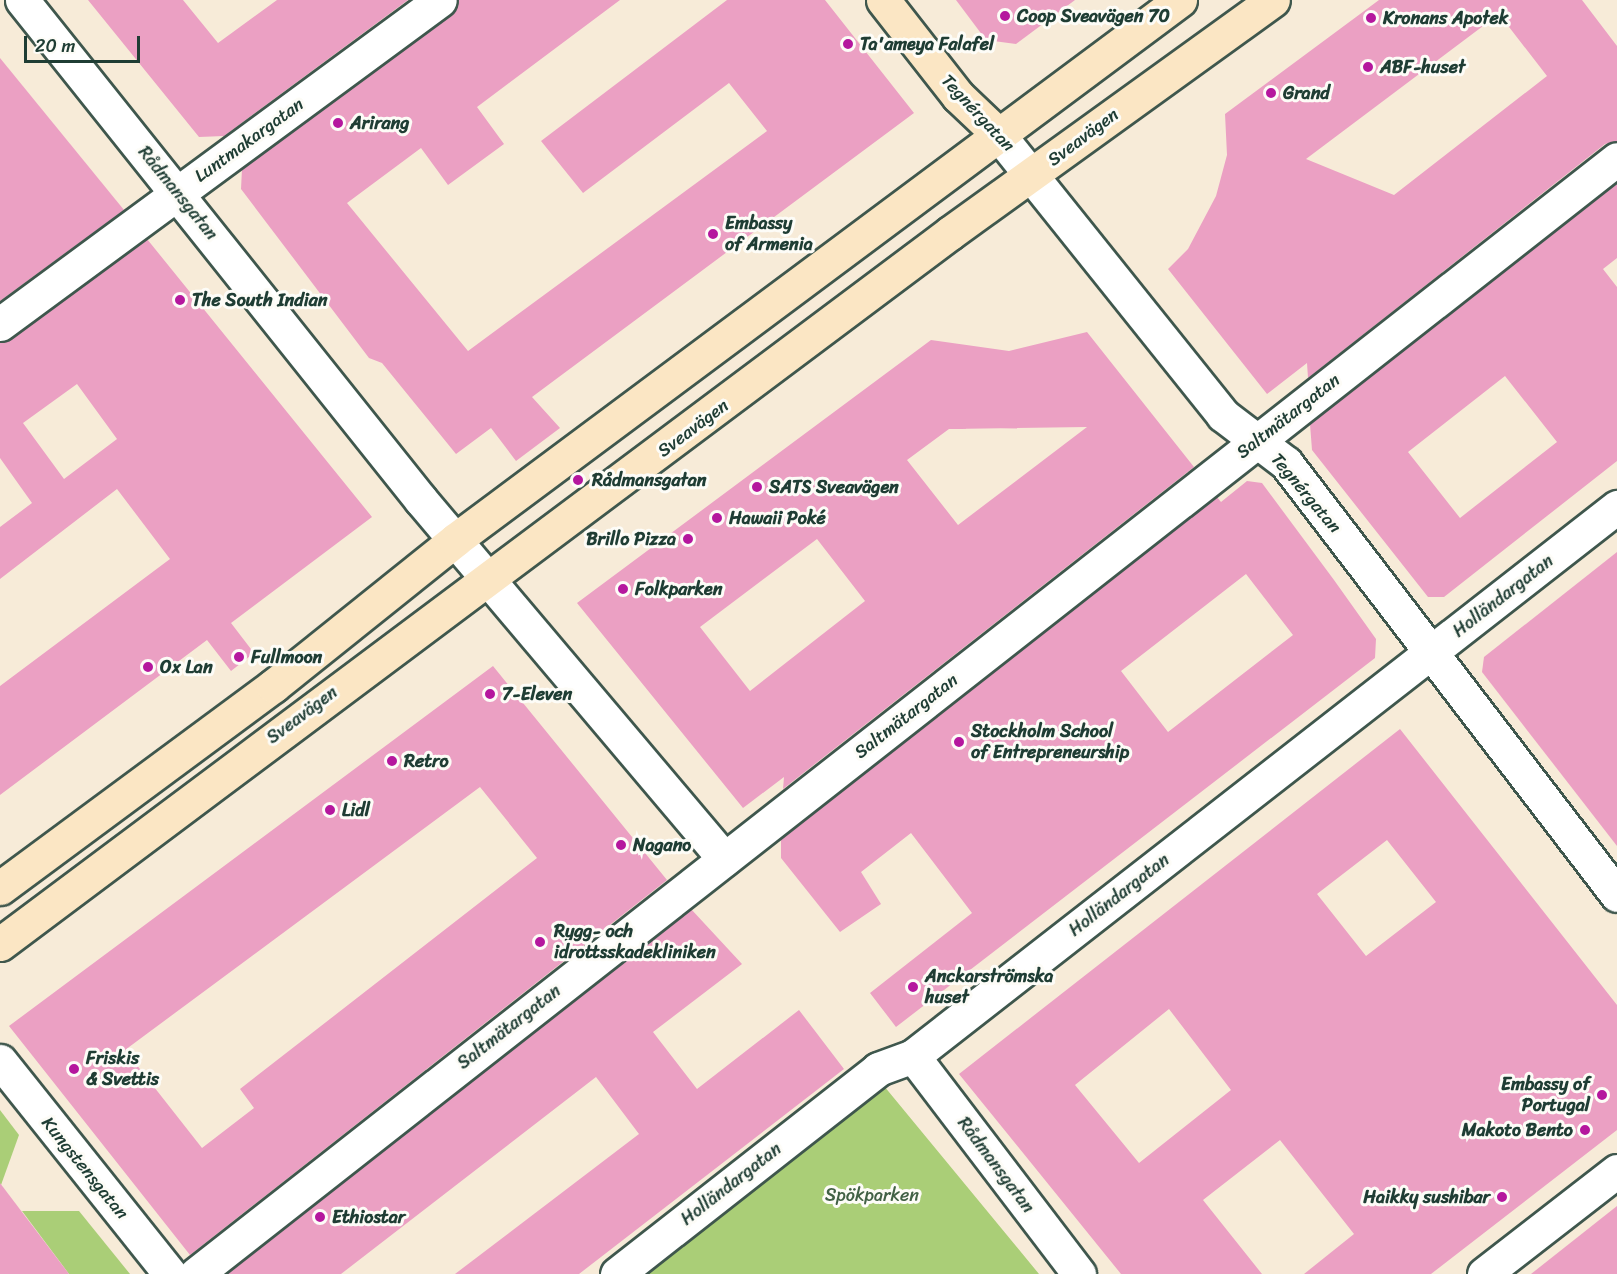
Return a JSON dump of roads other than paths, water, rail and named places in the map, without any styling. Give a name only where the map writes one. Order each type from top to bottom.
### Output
[{"type":"main road","name":"Tegnérgatan","points":[[883,0],[958,96],[998,134]]},
{"type":"main road","points":[[0,888],[273,686],[455,540],[1180,0]]},
{"type":"main road","name":"Sveavägen","points":[[0,944],[1034,174],[1273,0]]},
{"type":"street","name":"Rådmansgatan","points":[[22,0],[455,540],[490,578],[724,859]]},
{"type":"street","name":"Luntmakargatan","points":[[0,324],[440,0]]},
{"type":"street","name":"Tegnérgatan","points":[[998,134],[1034,174],[1222,415],[1259,440],[1286,463],[1617,895]]},
{"type":"street","name":"Saltmätargatan","points":[[196,1274],[1617,159]]},
{"type":"street","name":"Holländargatan","points":[[617,1274],[878,1069],[913,1056],[1617,507]]},
{"type":"street","name":"Rådmansgatan","points":[[913,1056],[1079,1274]]},
{"type":"street","name":"Kungstensgatan","points":[[0,1062],[170,1274]]},
{"type":"street","points":[[1484,1274],[1617,1171]]},
{"type":"place","name":"Coop Sveavägen 70","points":[[1005,16]]},
{"type":"place","name":"Kronans Apotek","points":[[1371,18]]},
{"type":"place","name":"Ta'ameya Falafel","points":[[848,44]]},
{"type":"place","name":"ABF-huset","points":[[1368,67]]},
{"type":"place","name":"Grand","points":[[1271,93]]},
{"type":"place","name":"Arirang","points":[[338,123]]},
{"type":"place","name":"Embassy of Armenia","points":[[713,234]]},
{"type":"place","name":"The South Indian","points":[[180,300]]},
{"type":"place","name":"Rådmansgatan","points":[[578,480]]},
{"type":"place","name":"SATS Sveavägen","points":[[757,487]]},
{"type":"place","name":"Hawaii Poké","points":[[717,518]]},
{"type":"place","name":"Brillo Pizza","points":[[688,539]]},
{"type":"place","name":"Folkparken","points":[[623,589]]},
{"type":"place","name":"Fullmoon","points":[[239,657]]},
{"type":"place","name":"Ox Lan","points":[[148,667]]},
{"type":"place","name":"7-Eleven","points":[[490,694]]},
{"type":"place","name":"Stockholm School of Entrepreneurship","points":[[959,742]]},
{"type":"place","name":"Retro","points":[[392,761]]},
{"type":"place","name":"Lidl","points":[[330,810]]},
{"type":"place","name":"Nagano","points":[[621,845]]},
{"type":"place","name":"Rygg- och idrottsskadekliniken","points":[[540,942]]},
{"type":"place","name":"Anckarströmska huset","points":[[913,987]]},
{"type":"place","name":"Friskis & Svettis","points":[[74,1069]]},
{"type":"place","name":"Embassy of Portugal","points":[[1602,1095]]},
{"type":"place","name":"Makoto Bento","points":[[1585,1130]]},
{"type":"place","name":"Haikky sushibar","points":[[1502,1197]]},
{"type":"place","name":"Ethiostar","points":[[320,1217]]},
{"type":"park label","name":"Spökparken","points":[[872,1195]]}]
